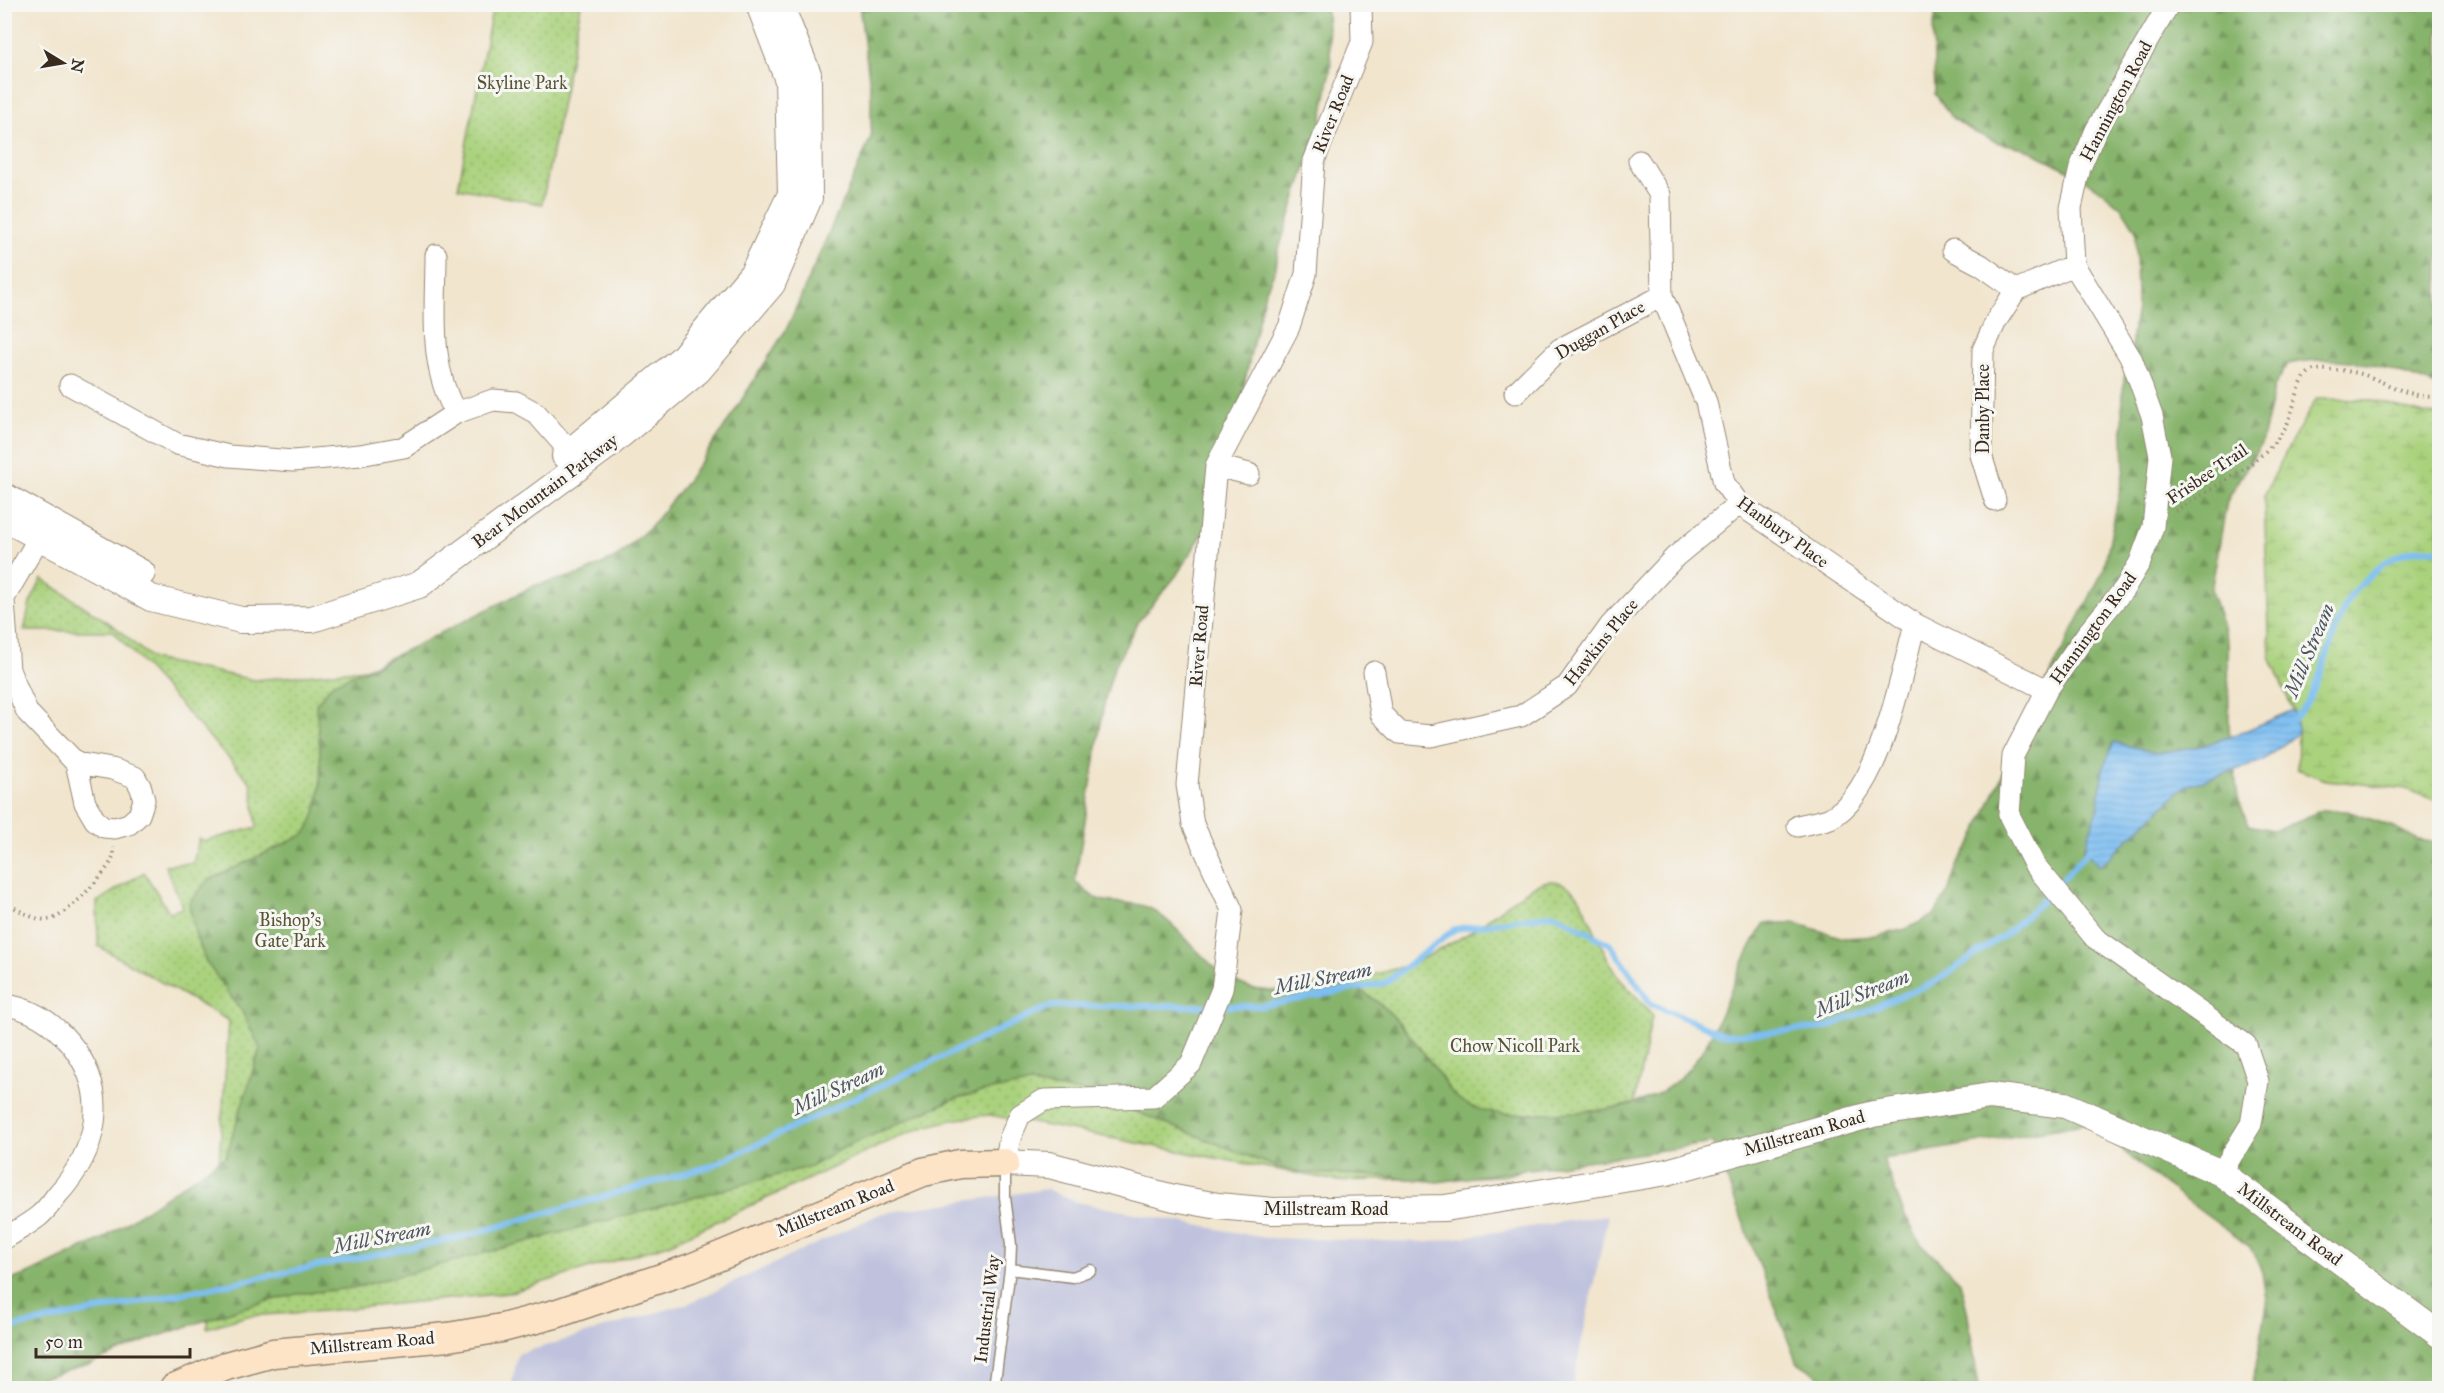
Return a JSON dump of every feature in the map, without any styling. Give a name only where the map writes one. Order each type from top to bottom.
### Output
[{"type":"main road","name":"Millstream Road","points":[[174,1389],[226,1366],[273,1353],[448,1337],[502,1328],[555,1314],[691,1268],[923,1172],[960,1164],[1005,1163]]},
{"type":"street","name":"Bear Mountain Parkway","points":[[576,458],[689,350],[753,273],[791,194],[788,80],[759,4]]},
{"type":"street","name":"Bear Mountain Parkway","points":[[4,518],[44,529],[160,584],[242,604],[313,603],[407,572],[698,372],[772,284],[809,198],[808,74],[780,4]]},
{"type":"street","name":"River Road","points":[[1005,1163],[1010,1138],[1020,1115],[1044,1100],[1154,1098],[1191,1064],[1222,989],[1232,910],[1193,824],[1187,785],[1216,466],[1289,327],[1303,284],[1306,274],[1314,161],[1362,42],[1361,4]]},
{"type":"street","name":"Hannington Road","points":[[2169,4],[2096,130],[2080,168],[2071,208],[2074,265],[2132,360],[2152,416],[2160,456],[2153,527],[2140,562],[2124,589],[2086,635],[2047,690],[2013,756],[2009,814],[2034,864],[2095,938],[2246,1045],[2258,1081],[2251,1124],[2221,1173]]},
{"type":"street","name":"Hanbury Place","points":[[1639,161],[1660,195],[1662,296],[1706,402],[1724,483],[1739,504],[1916,624],[2047,690]]},
{"type":"street","points":[[1953,250],[1981,265],[2016,290],[2074,265]]},
{"type":"street","points":[[436,255],[435,348],[442,386],[456,413]]},
{"type":"street","name":"Danby Place","points":[[1995,500],[1981,455],[1983,350],[1996,321],[2016,290]]},
{"type":"street","name":"Duggan Place","points":[[1515,393],[1560,349],[1662,296]]},
{"type":"street","points":[[70,385],[177,444],[229,456],[293,461],[360,455],[404,447],[456,413],[493,400],[516,402],[536,412],[576,458]]},
{"type":"street","points":[[1216,466],[1249,474]]},
{"type":"street","name":"Bear Mountain Parkway","points":[[4,496],[44,529]]},
{"type":"street","name":"Hawkins Place","points":[[1374,672],[1381,714],[1400,734],[1431,736],[1521,716],[1567,686],[1610,626],[1675,557],[1739,504]]},
{"type":"street","points":[[44,529],[4,600],[9,669],[27,712],[76,763],[85,803],[94,820],[104,827],[115,828],[129,824],[139,815],[144,800],[135,777],[124,772],[76,763]]},
{"type":"street","points":[[1798,826],[1830,818],[1856,796],[1881,747],[1916,624]]},
{"type":"street","points":[[4,1005],[21,1007],[56,1027],[82,1058],[95,1097],[93,1136],[74,1177],[40,1215],[4,1239]]},
{"type":"street","name":"Millstream Road","points":[[1005,1163],[1049,1165],[1174,1198],[1218,1206],[1272,1211],[1445,1208],[1667,1172],[1873,1114],[1990,1096],[2065,1105],[2221,1173],[2439,1335]]},
{"type":"lane","name":"Industrial Way","points":[[993,1389],[1010,1269],[1011,1245],[1005,1197],[1005,1163]]},
{"type":"lane","points":[[1010,1269],[1073,1277],[1091,1270]]},
{"type":"path","name":"Frisbee Trail","points":[[2153,527],[2176,510],[2245,468],[2267,448],[2285,429],[2293,412],[2303,377],[2311,370],[2337,369],[2367,376],[2415,396],[2439,397]]},
{"type":"path","points":[[4,902],[27,915],[40,919],[52,918],[66,910],[114,858],[115,828]]},
{"type":"shaded area","points":[[1047,1189],[1076,1202],[1265,1238],[1430,1242],[1608,1215],[1572,1388],[511,1388],[518,1354],[689,1303],[882,1213]]},
{"type":"green space","name":"Skyline Park","points":[[493,5],[581,5],[542,204],[458,188]]},
{"type":"green space","name":"Bishop's Gate Park","points":[[859,5],[1326,5],[1331,64],[1322,118],[1278,252],[1276,268],[1265,292],[1233,438],[1209,524],[1176,576],[1138,622],[1114,668],[1105,699],[1075,881],[1101,900],[1139,905],[1153,910],[1166,919],[1223,974],[1251,988],[1278,991],[1329,984],[1354,988],[1367,994],[1400,1024],[1455,1096],[1465,1103],[1488,1112],[1513,1114],[1607,1109],[1632,1104],[1653,1096],[1673,1084],[1690,1067],[1706,1045],[1746,957],[1765,923],[1795,923],[1844,938],[1876,936],[1906,929],[1934,915],[1948,892],[1957,865],[1971,844],[2032,710],[2104,569],[2124,469],[2122,408],[2124,378],[2132,360],[2132,334],[2137,309],[2136,230],[2122,208],[2099,189],[2074,173],[2024,148],[1999,143],[1974,132],[1952,118],[1935,94],[1933,31],[1937,5],[2439,5],[2439,387],[2401,373],[2347,361],[2309,361],[2288,364],[2275,385],[2261,444],[2227,501],[2211,591],[2228,642],[2229,728],[2238,798],[2248,825],[2273,830],[2297,822],[2321,810],[2347,811],[2396,828],[2418,840],[2439,843],[2439,1388],[2252,1388],[2267,1305],[2262,1272],[2250,1247],[2162,1183],[2089,1123],[1883,1159],[1904,1214],[1921,1244],[1960,1282],[1967,1310],[1979,1388],[1838,1388],[1796,1361],[1713,1143],[1438,1182],[1382,1176],[1302,1173],[1276,1167],[1091,1094],[1030,1084],[954,1099],[841,1149],[812,1166],[353,1288],[297,1294],[245,1307],[150,1339],[88,1365],[5,1388],[5,1282],[30,1273],[102,1239],[226,1156],[260,1048],[241,1010],[206,962],[195,933],[189,903],[207,881],[305,834],[312,820],[320,788],[321,771],[316,704],[333,683],[379,664],[536,585],[581,574],[617,557],[651,526],[685,484],[724,428],[787,328],[871,137],[871,93]]},
{"type":"green space","points":[[2316,399],[2373,400],[2424,414],[2439,415],[2439,802],[2407,789],[2326,780],[2297,769],[2298,733],[2293,710],[2270,657],[2264,496]]},
{"type":"green space","points":[[42,579],[114,626],[152,659],[255,680],[365,669],[461,625],[1231,997],[1336,983],[1405,966],[1464,936],[1535,886],[1549,881],[1559,882],[1572,889],[1579,897],[1616,973],[1652,1016],[1627,1140],[1503,1176],[1337,1181],[990,1115],[966,1118],[934,1124],[901,1136],[666,1245],[508,1293],[325,1311],[247,1316],[207,1328],[229,1021],[98,946],[97,902],[144,872],[169,912],[183,908],[165,865],[193,863],[199,839],[205,841],[257,827],[251,783],[113,631],[24,631],[30,603]]},
{"type":"water","points":[[2293,710],[2298,733],[2262,761],[2184,787],[2100,866],[2084,850],[2098,809],[2103,768],[2114,742],[2156,753],[2201,746],[2238,734]]},
{"type":"waterway","name":"Mill Stream","points":[[2289,722],[2308,700],[2348,600],[2359,586],[2387,561],[2395,557],[2412,551],[2440,550]]},
{"type":"waterway","name":"Mill Stream","points":[[4,1329],[458,1238],[711,1166],[1050,1006],[1263,1006],[1385,983],[1455,929],[1555,914],[1611,945],[1651,1004],[1726,1035],[1825,1028],[1935,982],[2006,934],[2043,900],[2091,848]]},
{"type":"park label","name":"Chow Nicoll Park","points":[[1515,1046]]}]
